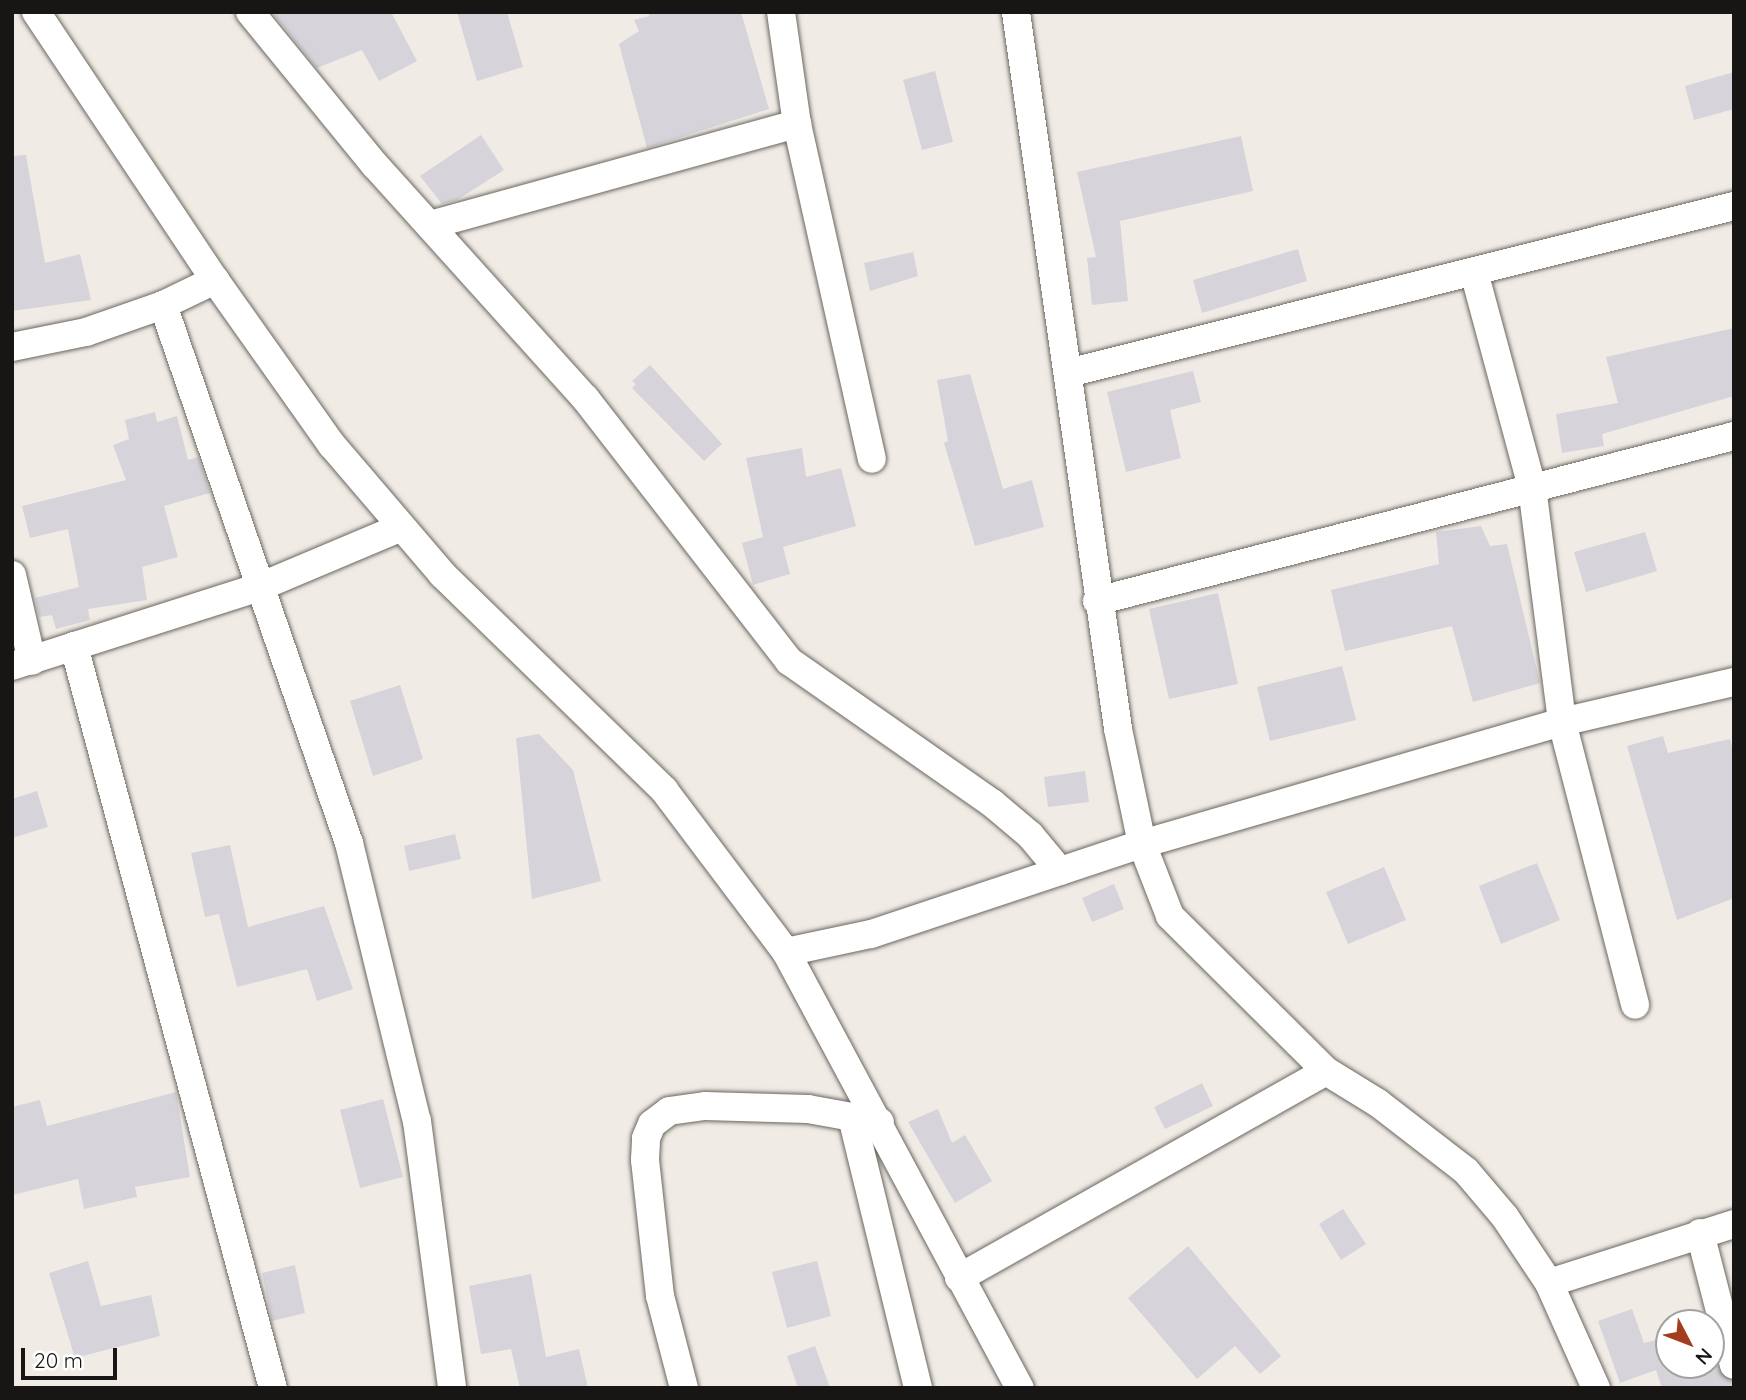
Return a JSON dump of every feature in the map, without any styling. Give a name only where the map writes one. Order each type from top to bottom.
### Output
[{"type":"street","points":[[36,12],[215,280],[332,445],[399,528],[664,790],[786,952],[880,1122],[959,1278],[1020,1388]]},
{"type":"street","points":[[781,12],[797,124],[872,459]]},
{"type":"street","points":[[1016,12],[1068,373],[1097,601],[1142,844],[1170,916],[1326,1070],[1466,1171],[1505,1217],[1549,1283],[1596,1388]]},
{"type":"street","points":[[251,13],[430,225],[585,398],[789,662],[992,803],[1030,835],[1060,871]]},
{"type":"street","points":[[430,225],[797,124]]},
{"type":"street","points":[[1068,373],[1734,206]]},
{"type":"street","points":[[1474,272],[1532,487],[1562,722],[1635,1005]]},
{"type":"street","points":[[12,348],[86,332],[163,305],[215,280]]},
{"type":"street","points":[[163,305],[349,843],[417,1121],[452,1388]]},
{"type":"street","points":[[1097,601],[1734,436]]},
{"type":"street","points":[[12,575],[22,663],[262,586],[399,528]]},
{"type":"street","points":[[75,646],[272,1388]]},
{"type":"street","points":[[786,952],[871,934],[1142,844],[1562,722],[1734,682]]},
{"type":"street","points":[[959,1278],[1326,1070]]},
{"type":"street","points":[[684,1388],[660,1296],[645,1160],[652,1124],[668,1111],[705,1105],[808,1109],[880,1122]]},
{"type":"street","points":[[852,1117],[918,1388]]},
{"type":"street","points":[[1549,1283],[1734,1224]]},
{"type":"street","points":[[1700,1233],[1734,1365]]},
{"type":"building","points":[[272,12],[391,12],[417,61],[379,81],[362,50],[317,68]]},
{"type":"building","points":[[457,12],[507,12],[523,67],[477,81]]},
{"type":"building","points":[[648,12],[741,12],[769,109],[647,148],[619,44],[639,31],[634,20],[649,16]]},
{"type":"building","points":[[935,71],[953,142],[922,150],[903,80]]},
{"type":"building","points":[[1734,72],[1734,109],[1694,120],[1685,86]]},
{"type":"building","points":[[481,135],[504,170],[457,200],[442,204],[420,176]]},
{"type":"building","points":[[1241,136],[1253,191],[1120,221],[1128,301],[1092,305],[1087,258],[1096,257],[1077,172]]},
{"type":"building","points":[[26,155],[45,263],[80,254],[91,300],[12,311],[12,156]]},
{"type":"building","points":[[1298,249],[1307,281],[1202,313],[1193,280]]},
{"type":"building","points":[[913,252],[918,276],[870,291],[864,263]]},
{"type":"building","points":[[1734,328],[1734,396],[1602,434],[1604,446],[1562,453],[1556,414],[1618,403],[1606,357]]},
{"type":"building","points":[[650,365],[722,444],[704,461],[632,388],[636,384],[632,381]]},
{"type":"building","points":[[1193,371],[1201,402],[1170,410],[1181,458],[1126,472],[1107,392]]},
{"type":"building","points":[[970,374],[1003,489],[1032,480],[1044,527],[975,546],[944,443],[948,441],[937,380]]},
{"type":"building","points":[[155,412],[157,422],[177,416],[188,460],[198,457],[210,493],[164,506],[178,557],[142,567],[147,600],[88,609],[90,620],[56,629],[52,615],[39,617],[35,598],[79,587],[68,529],[30,538],[22,506],[126,480],[113,445],[129,439],[125,420]]},
{"type":"building","points":[[802,448],[806,477],[841,468],[856,526],[783,547],[790,574],[753,585],[742,543],[763,537],[746,458]]},
{"type":"building","points":[[1481,526],[1490,546],[1507,544],[1540,683],[1473,702],[1452,626],[1345,651],[1331,590],[1439,564],[1436,532]]},
{"type":"building","points":[[1645,532],[1657,571],[1586,592],[1574,552]]},
{"type":"building","points":[[1218,593],[1238,684],[1169,699],[1149,609]]},
{"type":"building","points":[[1342,666],[1356,720],[1270,741],[1257,687]]},
{"type":"building","points":[[400,685],[423,759],[373,776],[350,701]]},
{"type":"building","points":[[539,734],[573,770],[601,881],[532,899],[516,738]]},
{"type":"building","points":[[1663,736],[1668,753],[1730,739],[1734,755],[1734,898],[1677,920],[1627,746]]},
{"type":"building","points":[[1085,771],[1089,802],[1048,807],[1044,777]]},
{"type":"building","points":[[37,791],[48,827],[12,838],[12,799]]},
{"type":"building","points":[[455,834],[461,859],[409,871],[404,846]]},
{"type":"building","points":[[230,845],[248,927],[324,906],[353,989],[317,1001],[307,969],[237,987],[219,914],[205,917],[191,853]]},
{"type":"building","points":[[1537,863],[1560,920],[1501,944],[1479,886]]},
{"type":"building","points":[[1384,867],[1406,920],[1348,944],[1326,892]]},
{"type":"building","points":[[1114,884],[1124,909],[1092,922],[1082,898]]},
{"type":"building","points":[[1202,1083],[1213,1106],[1165,1129],[1154,1107]]},
{"type":"building","points":[[176,1092],[190,1177],[135,1187],[137,1197],[84,1209],[78,1179],[12,1195],[12,1107],[40,1100],[47,1126]]},
{"type":"building","points":[[383,1099],[403,1177],[360,1188],[340,1110]]},
{"type":"building","points":[[938,1109],[952,1143],[965,1135],[992,1181],[955,1203],[908,1122]]},
{"type":"building","points":[[1343,1209],[1366,1244],[1341,1260],[1319,1224]]},
{"type":"building","points":[[1188,1246],[1281,1356],[1260,1374],[1235,1346],[1197,1379],[1128,1298]]},
{"type":"building","points":[[88,1261],[101,1306],[151,1295],[160,1336],[75,1358],[49,1273]]},
{"type":"building","points":[[817,1261],[831,1316],[787,1328],[772,1272]]},
{"type":"building","points":[[295,1265],[305,1313],[272,1321],[262,1273]]},
{"type":"building","points":[[531,1274],[546,1357],[579,1349],[588,1388],[520,1388],[511,1349],[481,1354],[469,1286]]},
{"type":"building","points":[[1632,1309],[1644,1343],[1655,1340],[1655,1370],[1620,1383],[1598,1321]]},
{"type":"building","points":[[815,1346],[830,1388],[798,1388],[787,1356]]},
{"type":"building","points":[[1725,1375],[1734,1381],[1734,1388],[1662,1388],[1659,1379],[1725,1379]]}]
